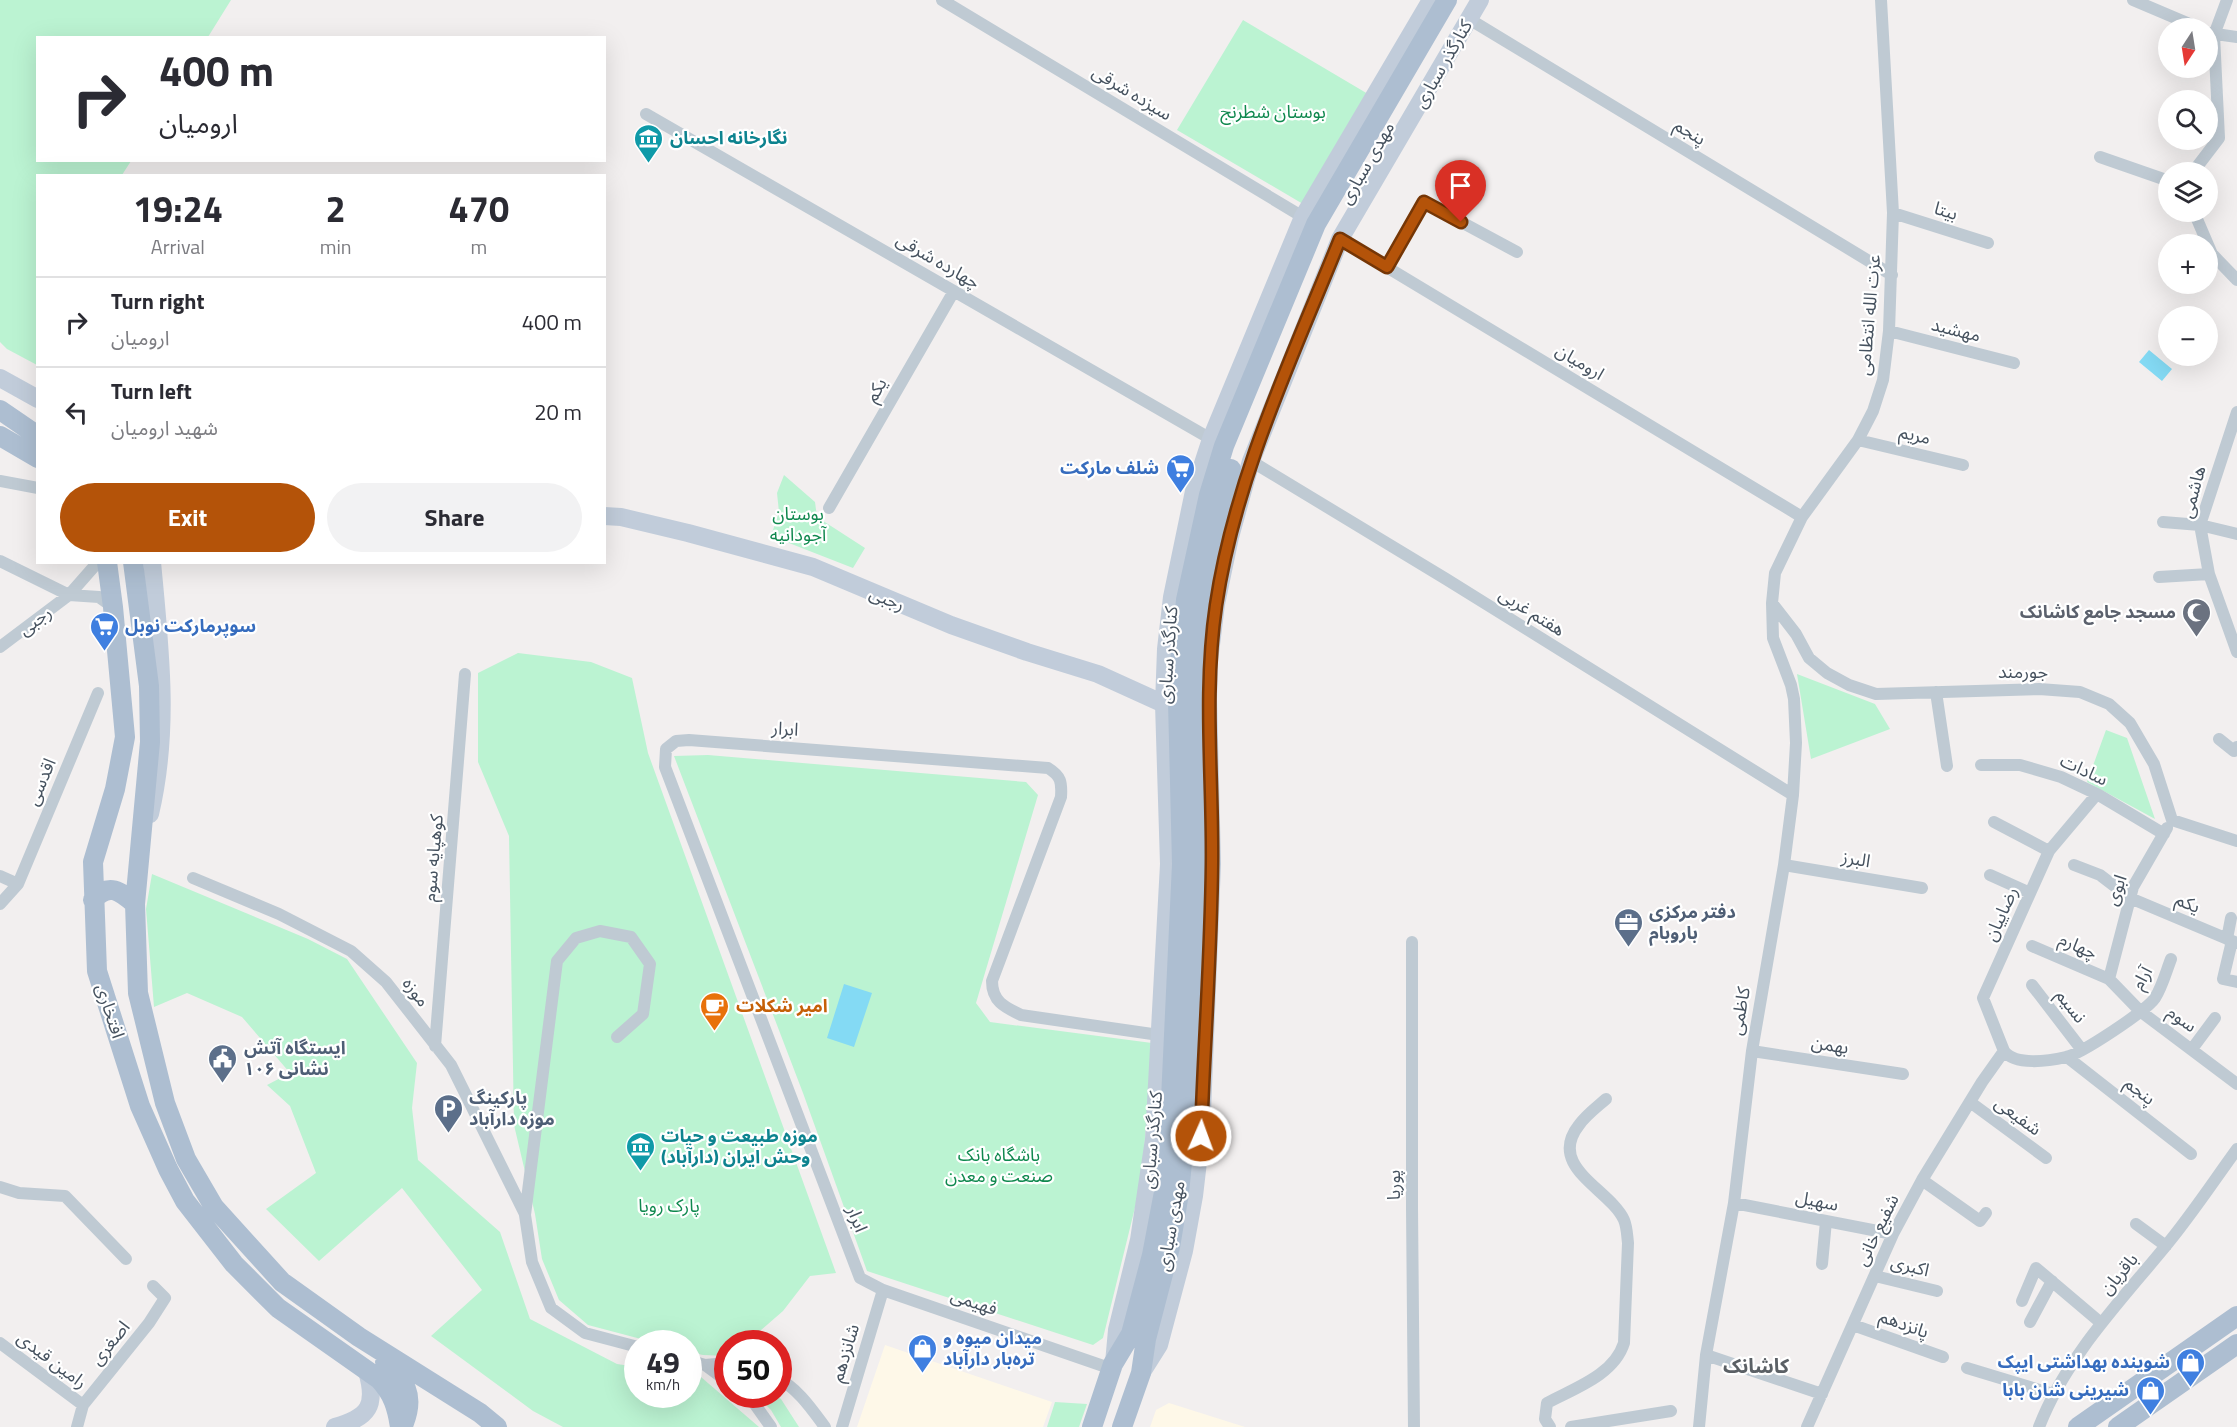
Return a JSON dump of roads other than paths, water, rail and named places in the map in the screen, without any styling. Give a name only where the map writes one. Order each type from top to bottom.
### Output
[{"type":"main road","name":"مهدی سباری","points":[[1322,228],[1463,0]]},
{"type":"main road","name":"کنارگذر سباری","points":[[1113,1366],[1117,1330],[1139,1240],[1154,1139],[1169,864],[1164,704],[1166,649],[1172,597],[1194,490],[1231,450],[1322,228],[1480,0]]},
{"type":"main road","name":"مهدی سباری","points":[[1122,1427],[1141,1373],[1146,1339],[1170,1247],[1179,1193],[1184,1142],[1196,864],[1193,700],[1199,611],[1231,450],[1322,228],[1433,1]]},
{"type":"main road","points":[[0,378],[36,398]]},
{"type":"main road","points":[[0,410],[36,435]]},
{"type":"main road","points":[[0,436],[36,457]]},
{"type":"main road","points":[[1092,1427],[1113,1366],[1131,1334],[1152,1255],[1164,1192],[1169,1142],[1182,864],[1178,702],[1181,650],[1186,600],[1209,495],[1231,450]]},
{"type":"main road","name":"رجبی","points":[[606,516],[621,517],[688,533],[813,567],[951,625],[1098,674],[1164,704]]},
{"type":"main road","name":"افتخاری","points":[[107,564],[114,607],[124,737],[115,789],[93,862],[97,971],[140,1106],[168,1169],[189,1205],[234,1264],[278,1308],[379,1379],[390,1391],[396,1404],[401,1427]]},
{"type":"main road","name":"افتخاری","points":[[133,564],[149,697],[150,742],[135,904],[138,993],[165,1103],[186,1159],[214,1206],[282,1282],[359,1337]]},
{"type":"main road","points":[[141,854],[157,786],[162,742],[162,673],[152,564]]},
{"type":"main road","points":[[93,900],[103,891],[120,891],[135,904]]},
{"type":"main road","points":[[189,1205],[207,1194]]},
{"type":"main road","points":[[2078,1427],[2237,1316]]},
{"type":"main road","points":[[359,1337],[402,1379],[408,1392],[409,1408],[401,1427]]},
{"type":"main road","points":[[359,1337],[480,1413],[497,1427]]},
{"type":"main road","points":[[2118,1427],[2228,1356],[2237,1344]]},
{"type":"main road","points":[[335,1427],[354,1421],[369,1409],[371,1385],[367,1371]]},
{"type":"street","name":"سیزده شرقی","points":[[942,0],[1322,228]]},
{"type":"street","name":"عزت الله انتظامی","points":[[1772,603],[1775,573],[1802,517],[1858,440],[1873,411],[1883,380],[1893,275],[1893,213],[1881,0]]},
{"type":"street","points":[[2133,0],[2175,18]]},
{"type":"street","points":[[2218,19],[2227,0]]},
{"type":"street","name":"پنجم","points":[[1469,19],[1893,275]]},
{"type":"street","points":[[2218,35],[2237,37]]},
{"type":"street","points":[[2201,162],[2219,138],[2214,78]]},
{"type":"street","name":"چهارده شرقی","points":[[646,114],[1231,450]]},
{"type":"street","points":[[2100,157],[2158,177]]},
{"type":"street","points":[[1387,267],[1424,202],[1517,252]]},
{"type":"street","name":"بیتا","points":[[1893,213],[1988,243]]},
{"type":"street","points":[[2198,222],[2212,254],[2237,280]]},
{"type":"street","name":"ارومیان","points":[[1322,228],[1802,517]]},
{"type":"street","name":"یکم","points":[[829,508],[954,291]]},
{"type":"street","name":"مهشید","points":[[1889,331],[2014,363]]},
{"type":"street","name":"هاشمی","points":[[2237,412],[2200,525],[2209,574],[2237,652]]},
{"type":"street","name":"مریم","points":[[1858,440],[1963,465]]},
{"type":"street","name":"هفتم غربی","points":[[1231,450],[1793,795]]},
{"type":"street","points":[[0,482],[36,488]]},
{"type":"street","points":[[2163,522],[2200,525],[2237,534]]},
{"type":"street","points":[[0,561],[69,595],[99,597],[114,607]]},
{"type":"street","name":"رجبی","points":[[0,647],[69,595],[96,564]]},
{"type":"street","points":[[2158,577],[2209,574]]},
{"type":"street","name":"کاظمی","points":[[1699,1427],[1706,1355],[1734,1203],[1752,1051],[1784,865],[1793,795],[1796,743],[1794,699],[1773,638],[1772,603]]},
{"type":"street","name":"جورمند","points":[[1772,603],[1796,634],[1809,658],[1827,673],[1849,685],[1876,694],[2039,689],[2080,692],[2109,704],[2130,723],[2154,764],[2172,820]]},
{"type":"street","name":"کوهپایه سوم","points":[[435,1046],[465,674]]},
{"type":"street","points":[[1936,692],[1947,766]]},
{"type":"street","name":"اقدسی","points":[[0,904],[18,884],[98,693]]},
{"type":"street","points":[[2219,739],[2234,751],[2237,747]]},
{"type":"street","name":"ابرار","points":[[860,1278],[665,767],[666,749],[676,741],[689,740],[1047,768],[1056,773],[1062,785],[1061,797],[992,981],[992,992],[1001,1006],[1021,1014],[1159,1035]]},
{"type":"street","name":"سادات","points":[[1981,765],[2020,765],[2061,777],[2097,794],[2163,834]]},
{"type":"street","name":"رضاییان","points":[[2001,1055],[1983,998],[2049,851],[2097,794]]},
{"type":"street","points":[[2172,820],[2237,842]]},
{"type":"street","name":"ابوی","points":[[2109,979],[2133,887],[2172,820]]},
{"type":"street","points":[[1994,822],[2049,851]]},
{"type":"street","name":"البرز","points":[[1784,865],[1922,888]]},
{"type":"street","name":"یکم","points":[[2074,865],[2100,875],[2130,898],[2232,941]]},
{"type":"street","points":[[1990,875],[2030,893]]},
{"type":"street","points":[[0,876],[18,884]]},
{"type":"street","name":"موزه","points":[[193,878],[279,914],[351,951],[386,982],[451,1065],[525,1215]]},
{"type":"street","points":[[2231,918],[2232,941],[2223,979],[2237,982]]},
{"type":"street","points":[[616,1037],[643,1014],[650,964],[631,937],[600,931],[576,938],[557,961],[525,1215],[532,1262],[551,1308],[585,1333],[624,1343]]},
{"type":"street","name":"پوریا","points":[[1412,942],[1414,1427]]},
{"type":"street","name":"چهارم","points":[[2032,946],[2109,979]]},
{"type":"street","name":"آرام","points":[[2139,1011],[2154,999],[2171,959]]},
{"type":"street","name":"سوم","points":[[2109,979],[2139,1011],[2192,1048],[2237,1084]]},
{"type":"street","name":"نسیم","points":[[2032,985],[2082,1050]]},
{"type":"street","points":[[2001,1055],[2024,1061],[2067,1057],[2082,1050],[2139,1011]]},
{"type":"street","points":[[2192,1048],[2215,1018]]},
{"type":"street","name":"بهمن","points":[[1752,1051],[1903,1074]]},
{"type":"street","name":"شفیع خانی","points":[[1807,1427],[1893,1234],[1922,1180],[2001,1055]]},
{"type":"street","name":"پنجم","points":[[2067,1057],[2191,1154]]},
{"type":"street","points":[[1550,1427],[1545,1419],[1547,1403],[1608,1369],[1620,1355],[1624,1343],[1628,1243],[1623,1219],[1617,1210],[1579,1174],[1572,1159],[1570,1146],[1579,1125],[1606,1099]]},
{"type":"street","name":"شفیعی","points":[[1970,1102],[2046,1158]]},
{"type":"street","name":"باقریان","points":[[2039,1427],[2053,1394],[2101,1323],[2166,1246],[2237,1149]]},
{"type":"street","points":[[1922,1180],[1983,1217]]},
{"type":"street","points":[[0,1187],[20,1193],[65,1196],[126,1259]]},
{"type":"street","name":"سهیل","points":[[1734,1203],[1893,1234]]},
{"type":"street","points":[[1822,1264],[1826,1221]]},
{"type":"street","points":[[2136,1224],[2166,1246]]},
{"type":"street","points":[[2022,1301],[2036,1268],[2101,1323]]},
{"type":"street","name":"اکبری","points":[[1875,1276],[1937,1291]]},
{"type":"street","name":"فهیمی","points":[[860,1278],[883,1290],[1113,1366]]},
{"type":"street","points":[[2030,1322],[2052,1281]]},
{"type":"street","name":"اصغری","points":[[77,1427],[83,1405],[149,1323],[165,1298],[153,1286]]},
{"type":"street","name":"شانزدهم","points":[[842,1427],[883,1290]]},
{"type":"street","name":"پانزدهم","points":[[1853,1325],[1943,1357]]},
{"type":"street","name":"رامین قیدی","points":[[0,1343],[83,1405]]},
{"type":"street","points":[[1706,1355],[1822,1394]]},
{"type":"street","points":[[702,1364],[714,1372]]},
{"type":"street","points":[[705,1365],[714,1364]]},
{"type":"street","points":[[1967,1368],[2053,1394]]},
{"type":"street","points":[[792,1389],[825,1427]]},
{"type":"street","points":[[758,1408],[771,1427]]},
{"type":"street","points":[[1571,1427],[1671,1411]]},
{"type":"water","points":[[2149,350],[2158,357],[2158,366],[2168,366],[2172,369],[2162,381],[2139,362]]},
{"type":"water","points":[[844,984],[872,993],[854,1047],[827,1038]]},
{"type":"place","name":"نگارخانه احسان","points":[[649,164]]},
{"type":"place","name":"شلف مارکت","points":[[1180,494]]},
{"type":"place","name":"مسجد جامع کاشانک","points":[[2197,638]]},
{"type":"place","name":"سوپرمارکت نوبل","points":[[104,652]]},
{"type":"place","name":"دفتر مرکزی باروبام","points":[[1628,948]]},
{"type":"place","name":"امیر شکلات","points":[[715,1032]]},
{"type":"place","name":"ایستگاه آتش نشانی ۱۰۶","points":[[223,1084]]},
{"type":"place","name":"پارکینگ موزه دارآباد","points":[[448,1134]]},
{"type":"place","name":"موزه طبیعت و حیات وحش ایران (دارآباد)","points":[[640,1172]]},
{"type":"place","name":"میدان میوه و تره‌بار دارآباد","points":[[922,1374]]},
{"type":"place","name":"شوینده بهداشتی ایپک","points":[[2191,1388]]},
{"type":"place","name":"شیرینی شان بابا","points":[[2150,1416]]},
{"type":"district","name":"کاشانک","points":[[1756,1366]]},
{"type":"park label","name":"بوستان شطرنج","points":[[1273,112]]},
{"type":"park label","name":"بوستان آجودانیه","points":[[798,524]]},
{"type":"park label","name":"باشگاه بانک صنعت و معدن","points":[[999,1165]]},
{"type":"park label","name":"پارک رویا","points":[[669,1206]]}]
